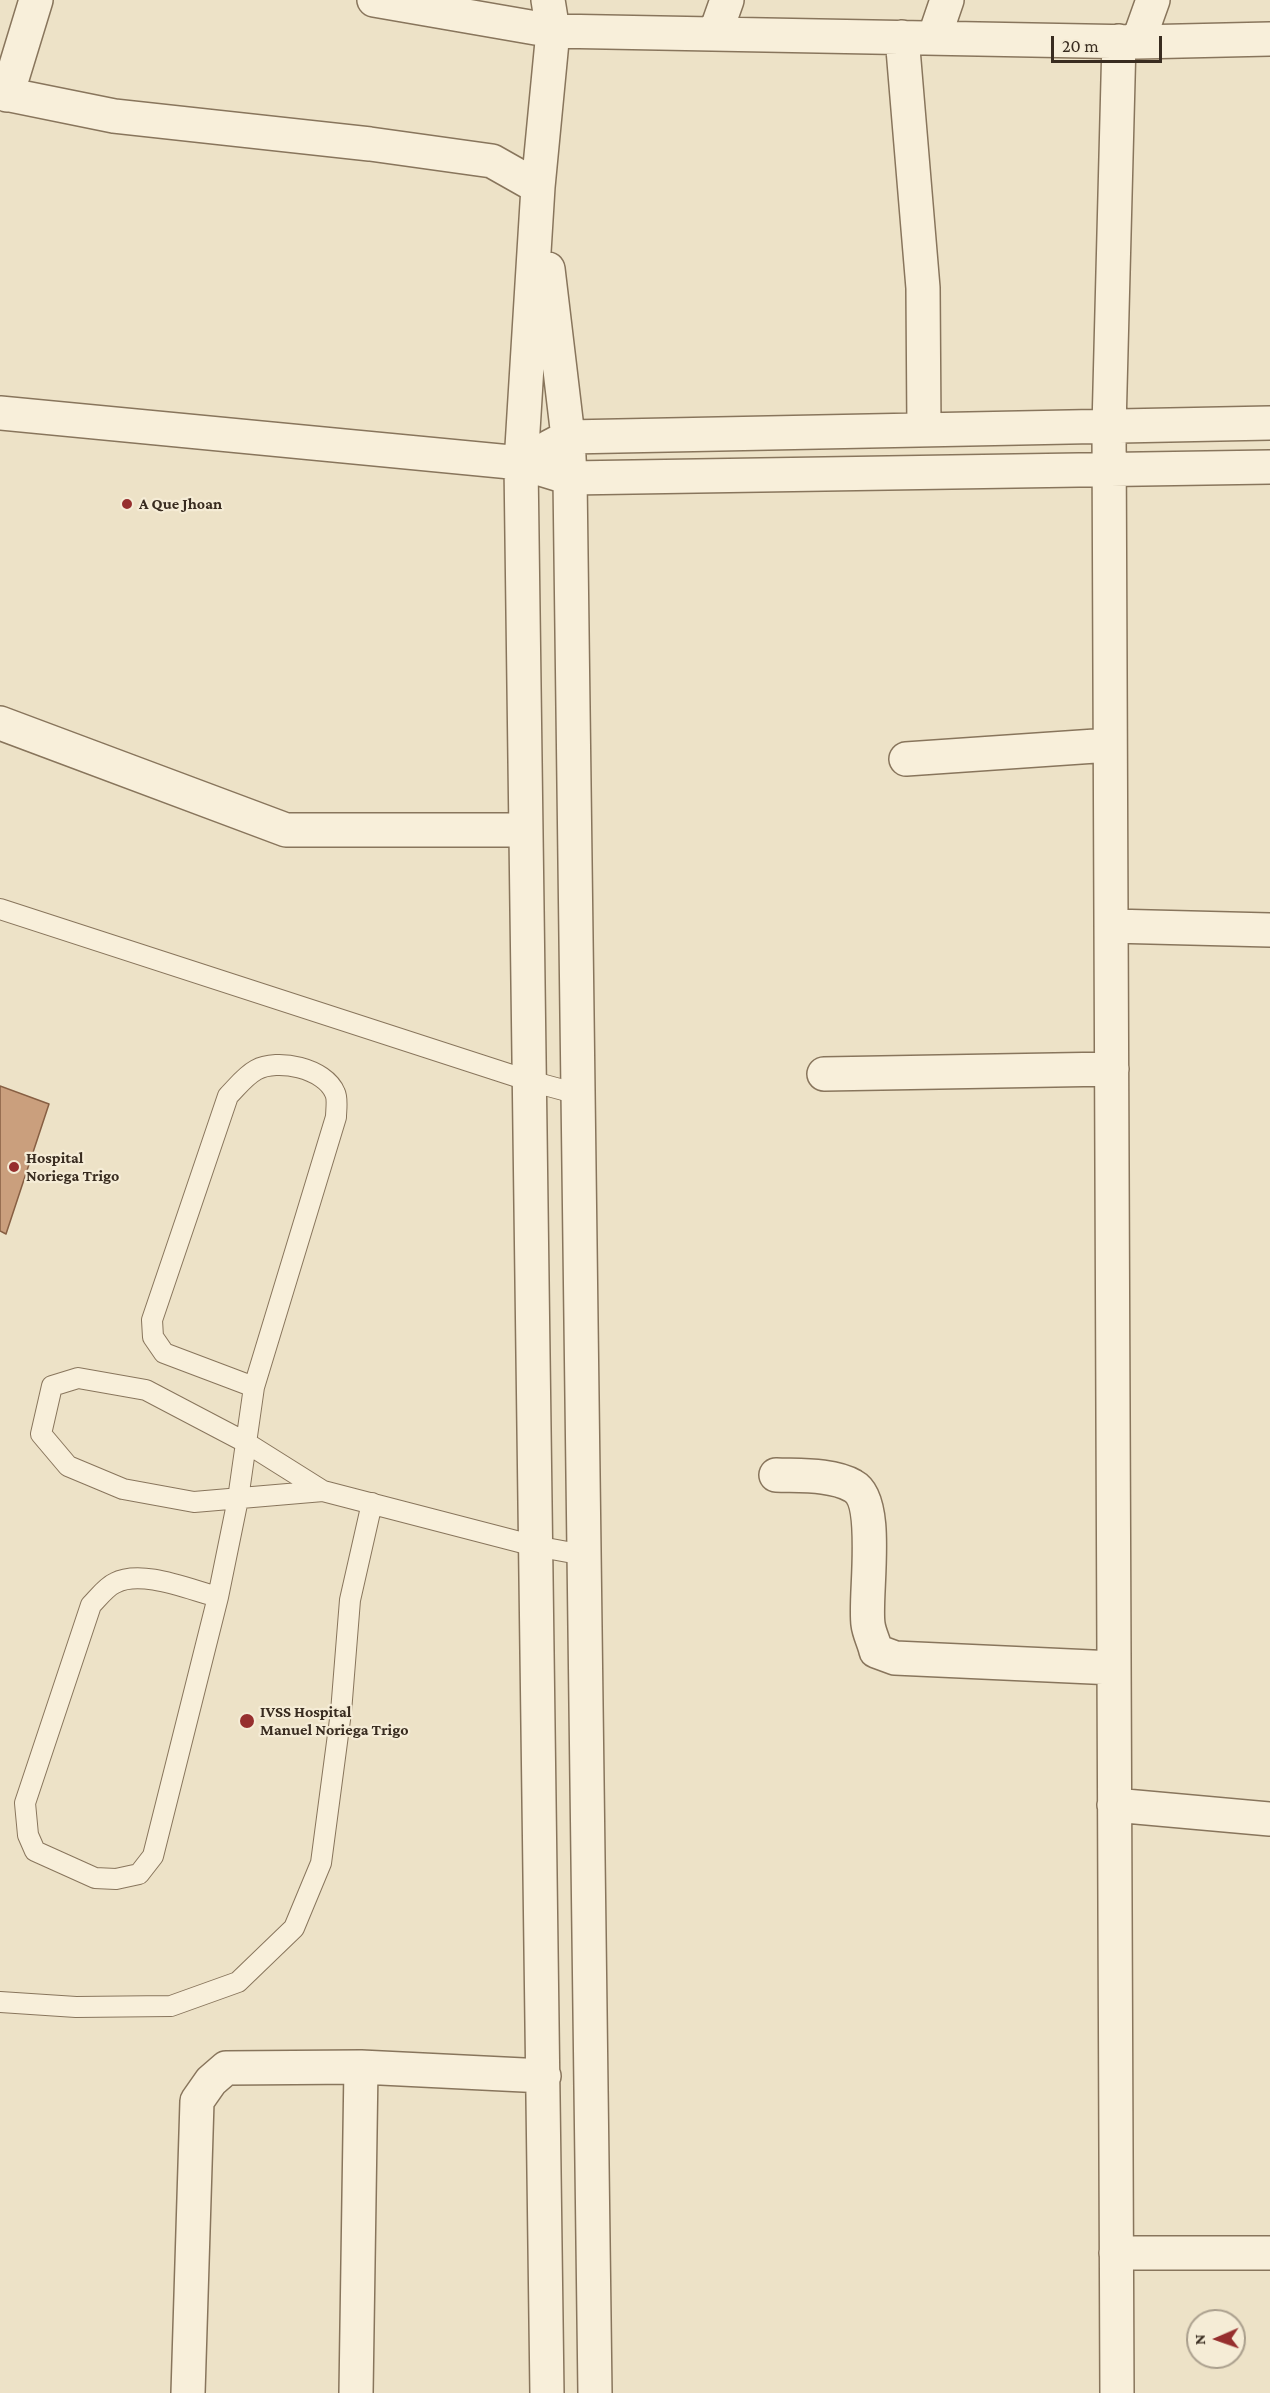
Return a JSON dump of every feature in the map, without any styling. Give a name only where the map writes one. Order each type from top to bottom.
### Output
[{"type":"street","points":[[36,0],[3,94],[114,116],[370,144],[492,161],[538,187]]},
{"type":"street","points":[[374,0],[715,34],[1128,42],[1270,39]]},
{"type":"street","points":[[715,34],[727,0]]},
{"type":"street","points":[[924,430],[924,288],[918,38],[947,0]]},
{"type":"street","points":[[1117,2393],[1109,427],[1128,42],[1153,0]]},
{"type":"street","points":[[547,2393],[521,463],[550,16]]},
{"type":"street","points":[[538,187],[568,436],[570,478],[595,2393]]},
{"type":"street","points":[[0,413],[521,463],[570,478],[1270,466]]},
{"type":"street","points":[[521,463],[568,436],[1270,423]]},
{"type":"street","points":[[0,723],[286,830],[526,830]]},
{"type":"street","points":[[906,759],[1110,745]]},
{"type":"street","points":[[1111,926],[1270,930]]},
{"type":"street","points":[[824,1074],[1112,1069]]},
{"type":"street","points":[[776,1475],[829,1479],[855,1486],[864,1498],[868,1515],[869,1541],[868,1624],[876,1651],[895,1658],[1114,1668]]},
{"type":"street","points":[[1114,1804],[1270,1819]]},
{"type":"street","points":[[188,2393],[197,2101],[211,2081],[226,2068],[361,2067],[544,2076]]},
{"type":"street","points":[[356,2393],[361,2067]]},
{"type":"street","points":[[1116,2253],[1270,2253]]},
{"type":"lane","points":[[0,909],[530,1082],[578,1094]]},
{"type":"lane","points":[[218,1597],[133,1577],[113,1583],[91,1605],[26,1803],[28,1834],[35,1851],[95,1878],[116,1879],[139,1874],[153,1856],[218,1597],[238,1499],[254,1387],[336,1117],[335,1093],[321,1077],[302,1067],[278,1064],[257,1069],[228,1096],[152,1320],[153,1337],[164,1353],[254,1387]]},
{"type":"lane","points":[[323,1491],[194,1502],[123,1489],[68,1466],[41,1434],[52,1386],[78,1378],[146,1390],[245,1442],[323,1491],[535,1546],[584,1556]]},
{"type":"lane","points":[[0,2002],[76,2007],[171,2006],[238,1982],[294,1928],[321,1863],[340,1712],[350,1600],[372,1503]]},
{"type":"building","name":"Hospital Noriega Trigo","points":[[0,1086],[49,1104],[6,1234],[0,1231]]},
{"type":"place","name":"A Que Jhoan","points":[[127,504]]},
{"type":"place","name":"Hospital Noriega Trigo","points":[[14,1167]]},
{"type":"place","name":"IVSS Hospital Manuel Noriega Trigo","points":[[247,1721]]}]
